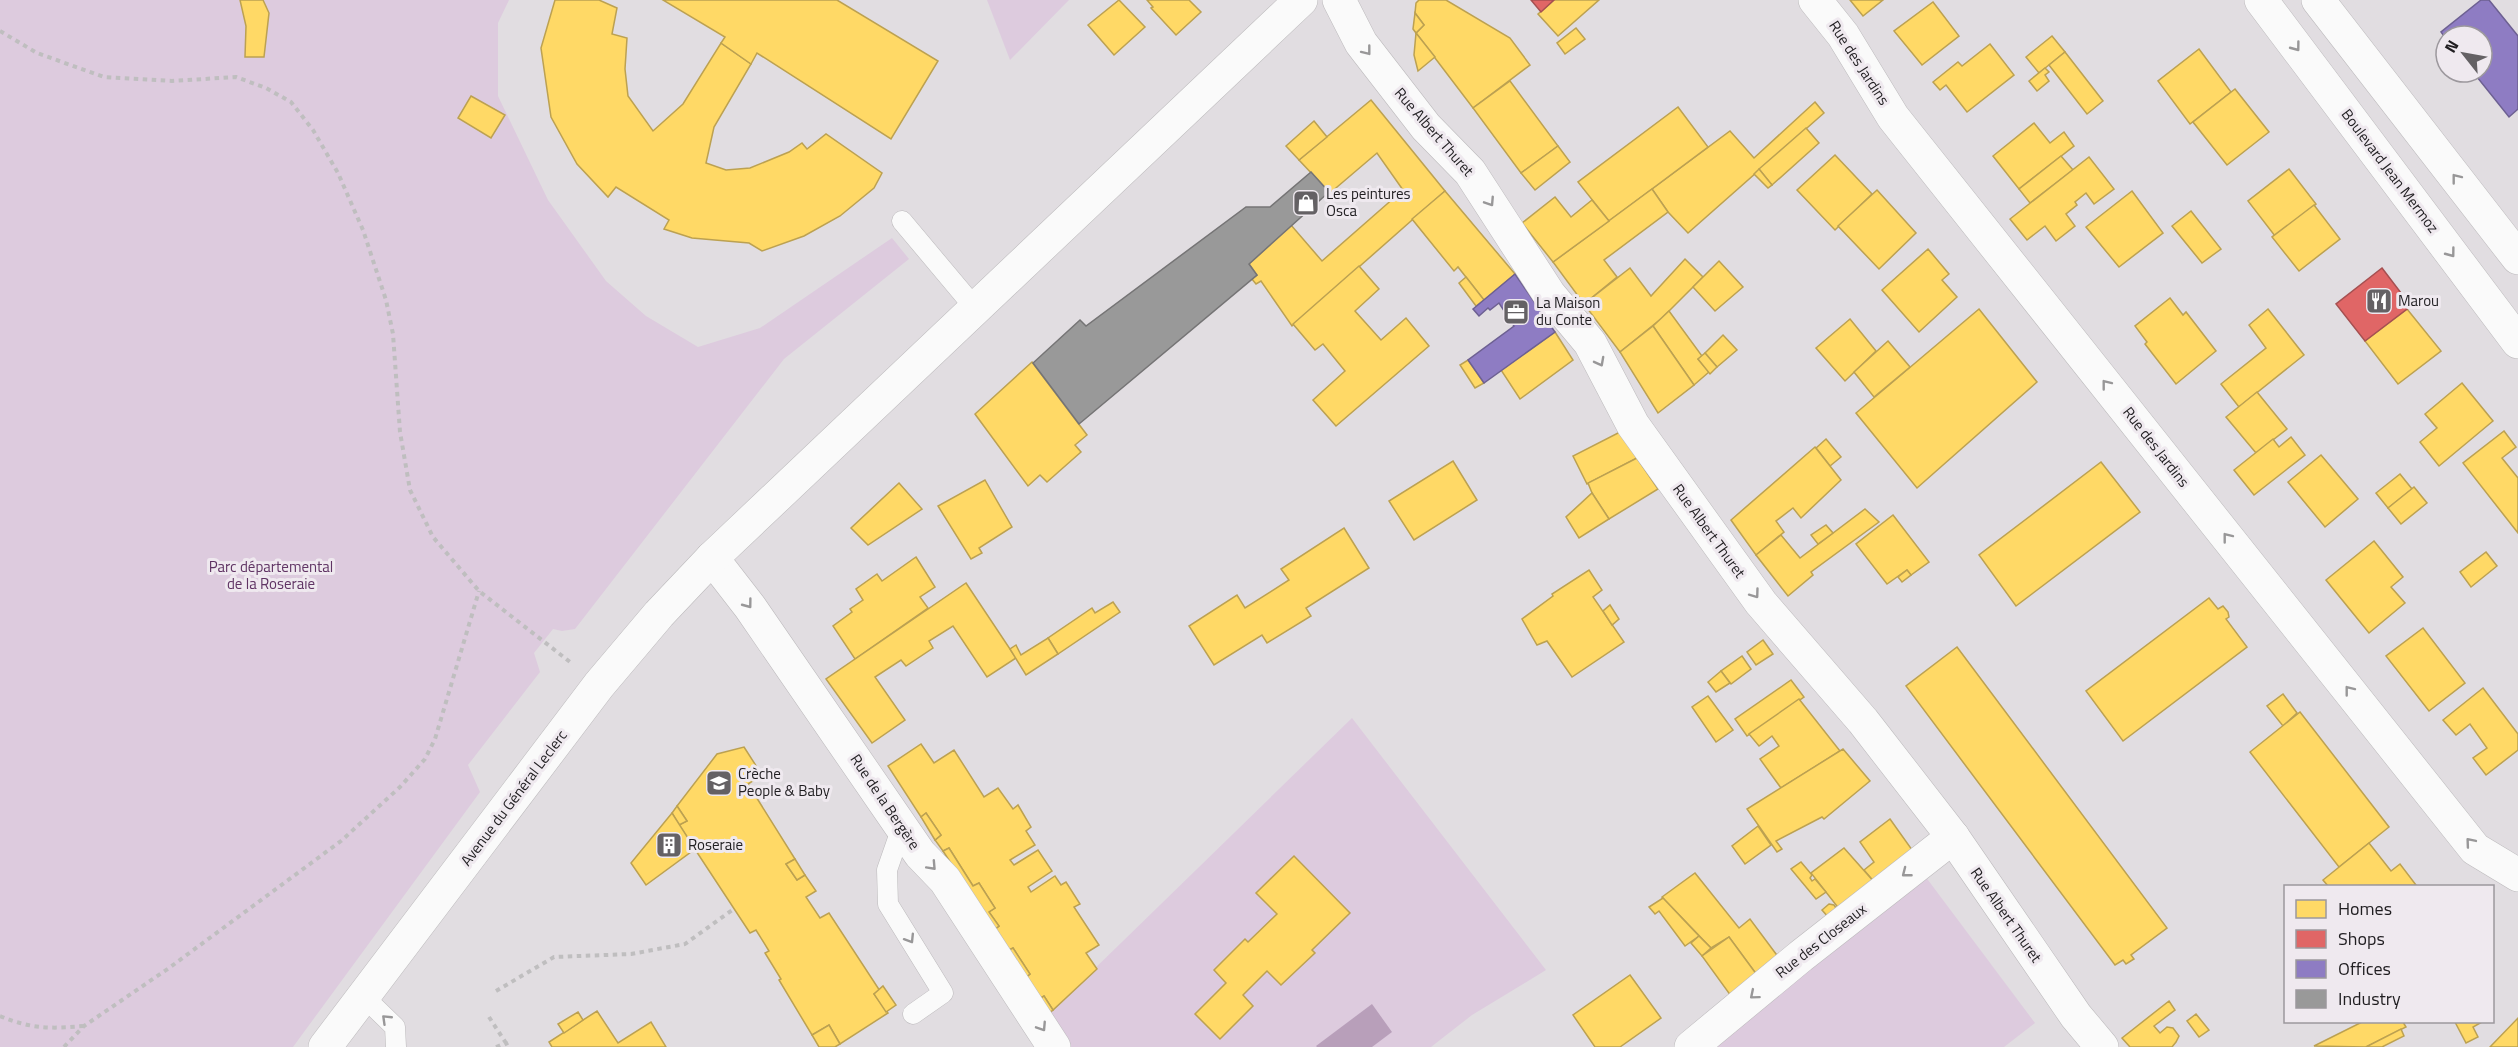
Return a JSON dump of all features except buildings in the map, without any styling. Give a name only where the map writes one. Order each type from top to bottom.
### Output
[{"type":"street","name":"Avenue du Général Leclerc","points":[[325,1047],[599,685],[659,614],[712,558],[1301,0]]},
{"type":"street","name":"Rue Albert Thuret","points":[[1339,0],[1361,43],[1426,127],[1470,172],[1549,294],[1590,343],[1633,425],[1761,603],[1863,722],[1953,837],[2076,1016],[2102,1047]]},
{"type":"street","name":"Rue des Jardins","points":[[1815,0],[1843,35],[1893,117],[2475,849],[2518,875]]},
{"type":"street","name":"Boulevard Jean Mermoz","points":[[2261,0],[2518,342]]},
{"type":"street","points":[[2319,0],[2518,258]]},
{"type":"street","name":"Rue de la Bergère","points":[[712,558],[750,607],[920,854],[945,880],[1054,1047]]},
{"type":"street","name":"Rue des Closeaux","points":[[1690,1047],[1801,956],[1953,837]]},
{"type":"lane","points":[[902,221],[975,308]]},
{"type":"lane","points":[[902,827],[887,870],[888,904],[943,993],[913,1014]]},
{"type":"lane","points":[[364,997],[395,1027],[396,1047]]},
{"type":"path","points":[[0,31],[37,53],[104,77],[172,81],[236,77],[266,88],[291,102],[313,130],[338,174],[363,230],[386,300],[393,334],[400,432],[410,490],[433,537],[479,591],[599,685]]},
{"type":"path","points":[[64,1047],[84,1026],[169,968],[341,841],[400,787],[425,759],[435,739],[479,591]]},
{"type":"path","points":[[496,991],[554,957],[631,954],[685,944],[735,908]]},
{"type":"path","points":[[0,1016],[19,1024],[46,1029],[84,1026]]},
{"type":"path","points":[[489,1017],[507,1045],[496,1047]]},
{"type":"green space","name":"Parc départemental de la Roseraie","points":[[0,0],[509,0],[498,23],[498,96],[548,200],[606,281],[646,316],[698,347],[760,328],[892,238],[909,259],[784,359],[575,629],[562,631],[553,629],[534,653],[540,672],[468,765],[480,792],[293,1047],[0,1047]]},
{"type":"green space","points":[[987,0],[1069,0],[1010,60]]},
{"type":"green space","points":[[1352,718],[1546,970],[1472,1015],[1431,1047],[1069,1047],[1048,1014]]},
{"type":"green space","points":[[1925,876],[2035,1023],[2004,1047],[1713,1047]]},
{"type":"shaded area","points":[[1372,1004],[1392,1032],[1372,1047],[1316,1046]]},
{"type":"place","name":"Les peintures Osca","points":[[1306,203]]},
{"type":"place","name":"Marou","points":[[2379,301]]},
{"type":"place","name":"La Maison du Conte","points":[[1516,312]]},
{"type":"place","name":"Crèche People & Baby","points":[[719,783]]},
{"type":"place","name":"Roseraie","points":[[669,845]]}]
